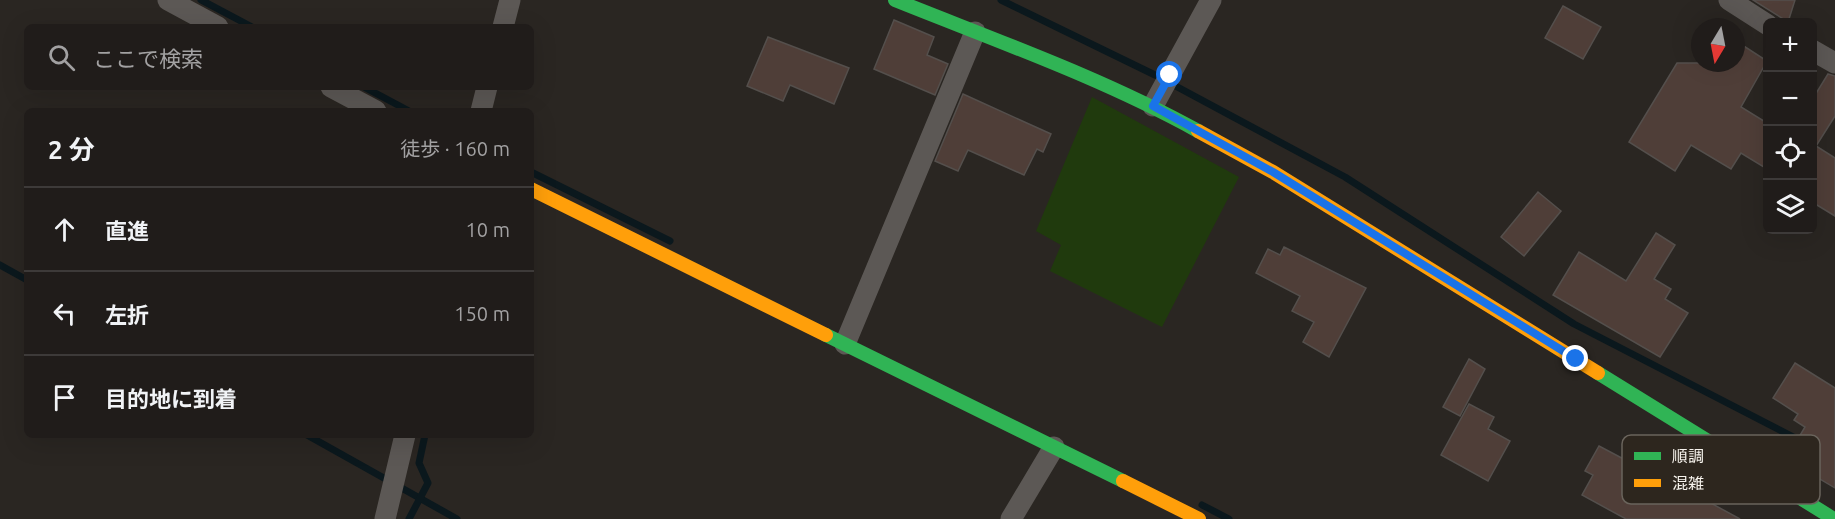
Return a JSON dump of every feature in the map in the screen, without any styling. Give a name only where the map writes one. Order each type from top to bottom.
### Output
[{"type":"street","points":[[168,0],[212,24]]},
{"type":"street","points":[[504,24],[510,0]]},
{"type":"street","points":[[895,0],[943,9],[975,32],[1094,79],[1162,90],[1273,172],[1698,435]]},
{"type":"street","points":[[1162,90],[1211,0]]},
{"type":"street","points":[[1729,0],[1763,22]]},
{"type":"street","points":[[845,344],[975,32]]},
{"type":"street","points":[[1817,53],[1835,63]]},
{"type":"street","points":[[337,90],[370,108]]},
{"type":"street","points":[[482,108],[487,90]]},
{"type":"street","points":[[534,190],[1199,519]]},
{"type":"street","points":[[387,509],[404,438]]},
{"type":"street","points":[[1011,519],[1054,447]]},
{"type":"street","points":[[1810,504],[1834,519]]},
{"type":"green space","points":[[1092,97],[1239,177],[1162,327],[1050,271],[1061,245],[1036,231]]},
{"type":"building","points":[[1753,0],[1795,0],[1789,18],[1782,18]]},
{"type":"building","points":[[1563,6],[1601,27],[1583,59],[1545,38]]},
{"type":"building","points":[[894,20],[934,37],[927,55],[948,64],[935,95],[874,69]]},
{"type":"building","points":[[768,37],[849,68],[834,104],[790,85],[783,101],[747,86]]},
{"type":"building","points":[[1745,47],[1763,58],[1763,68],[1741,107],[1763,121],[1763,167],[1741,153],[1731,169],[1691,145],[1675,171],[1629,142],[1677,63],[1691,63],[1691,72],[1745,72]]},
{"type":"building","points":[[1828,74],[1835,76],[1835,116],[1817,144],[1817,126],[1817,92]]},
{"type":"building","points":[[963,94],[1051,134],[1043,152],[1037,149],[1024,175],[968,150],[958,171],[935,161]]},
{"type":"building","points":[[1817,147],[1835,158],[1835,216],[1817,205]]},
{"type":"building","points":[[1538,192],[1561,211],[1524,256],[1501,237]]},
{"type":"building","points":[[1656,233],[1675,245],[1654,279],[1671,289],[1665,299],[1688,313],[1660,357],[1553,295],[1579,252],[1626,281]]},
{"type":"building","points":[[1284,247],[1366,288],[1329,357],[1303,342],[1314,322],[1292,311],[1300,296],[1256,273],[1268,249],[1280,255]]},
{"type":"building","points":[[1469,359],[1485,369],[1460,416],[1443,407]]},
{"type":"building","points":[[1795,363],[1835,388],[1835,488],[1820,479],[1820,435],[1800,435],[1805,427],[1794,420],[1798,414],[1773,398]]},
{"type":"building","points":[[1469,404],[1494,417],[1488,429],[1510,441],[1488,481],[1441,455]]},
{"type":"building","points":[[1599,446],[1622,458],[1622,504],[1712,504],[1740,519],[1626,519],[1582,495],[1593,475],[1585,471]]},
{"type":"waterway","points":[[201,0],[246,24]]},
{"type":"waterway","points":[[1001,0],[1155,75],[1345,177],[1574,324],[1789,435]]},
{"type":"waterway","points":[[370,90],[403,108]]},
{"type":"waterway","points":[[534,173],[670,241]]},
{"type":"waterway","points":[[0,265],[24,278]]},
{"type":"waterway","points":[[312,438],[457,519]]},
{"type":"waterway","points":[[409,519],[428,483],[419,463],[424,438]]},
{"type":"waterway","points":[[1202,505],[1229,519]]},
{"type":"traffic: fast","points":[[895,0],[1087,77],[1198,131]]},
{"type":"traffic: fast","points":[[826,335],[1123,481]]},
{"type":"traffic: fast","points":[[1598,373],[1698,435]]},
{"type":"traffic: fast","points":[[1810,504],[1834,519]]},
{"type":"traffic: slow","points":[[1198,131],[1273,172],[1598,373]]},
{"type":"traffic: slow","points":[[534,190],[826,335]]},
{"type":"traffic: slow","points":[[1123,481],[1199,519]]},
{"type":"route","points":[[1170,75],[1153,106],[1273,172],[1576,359]]}]
